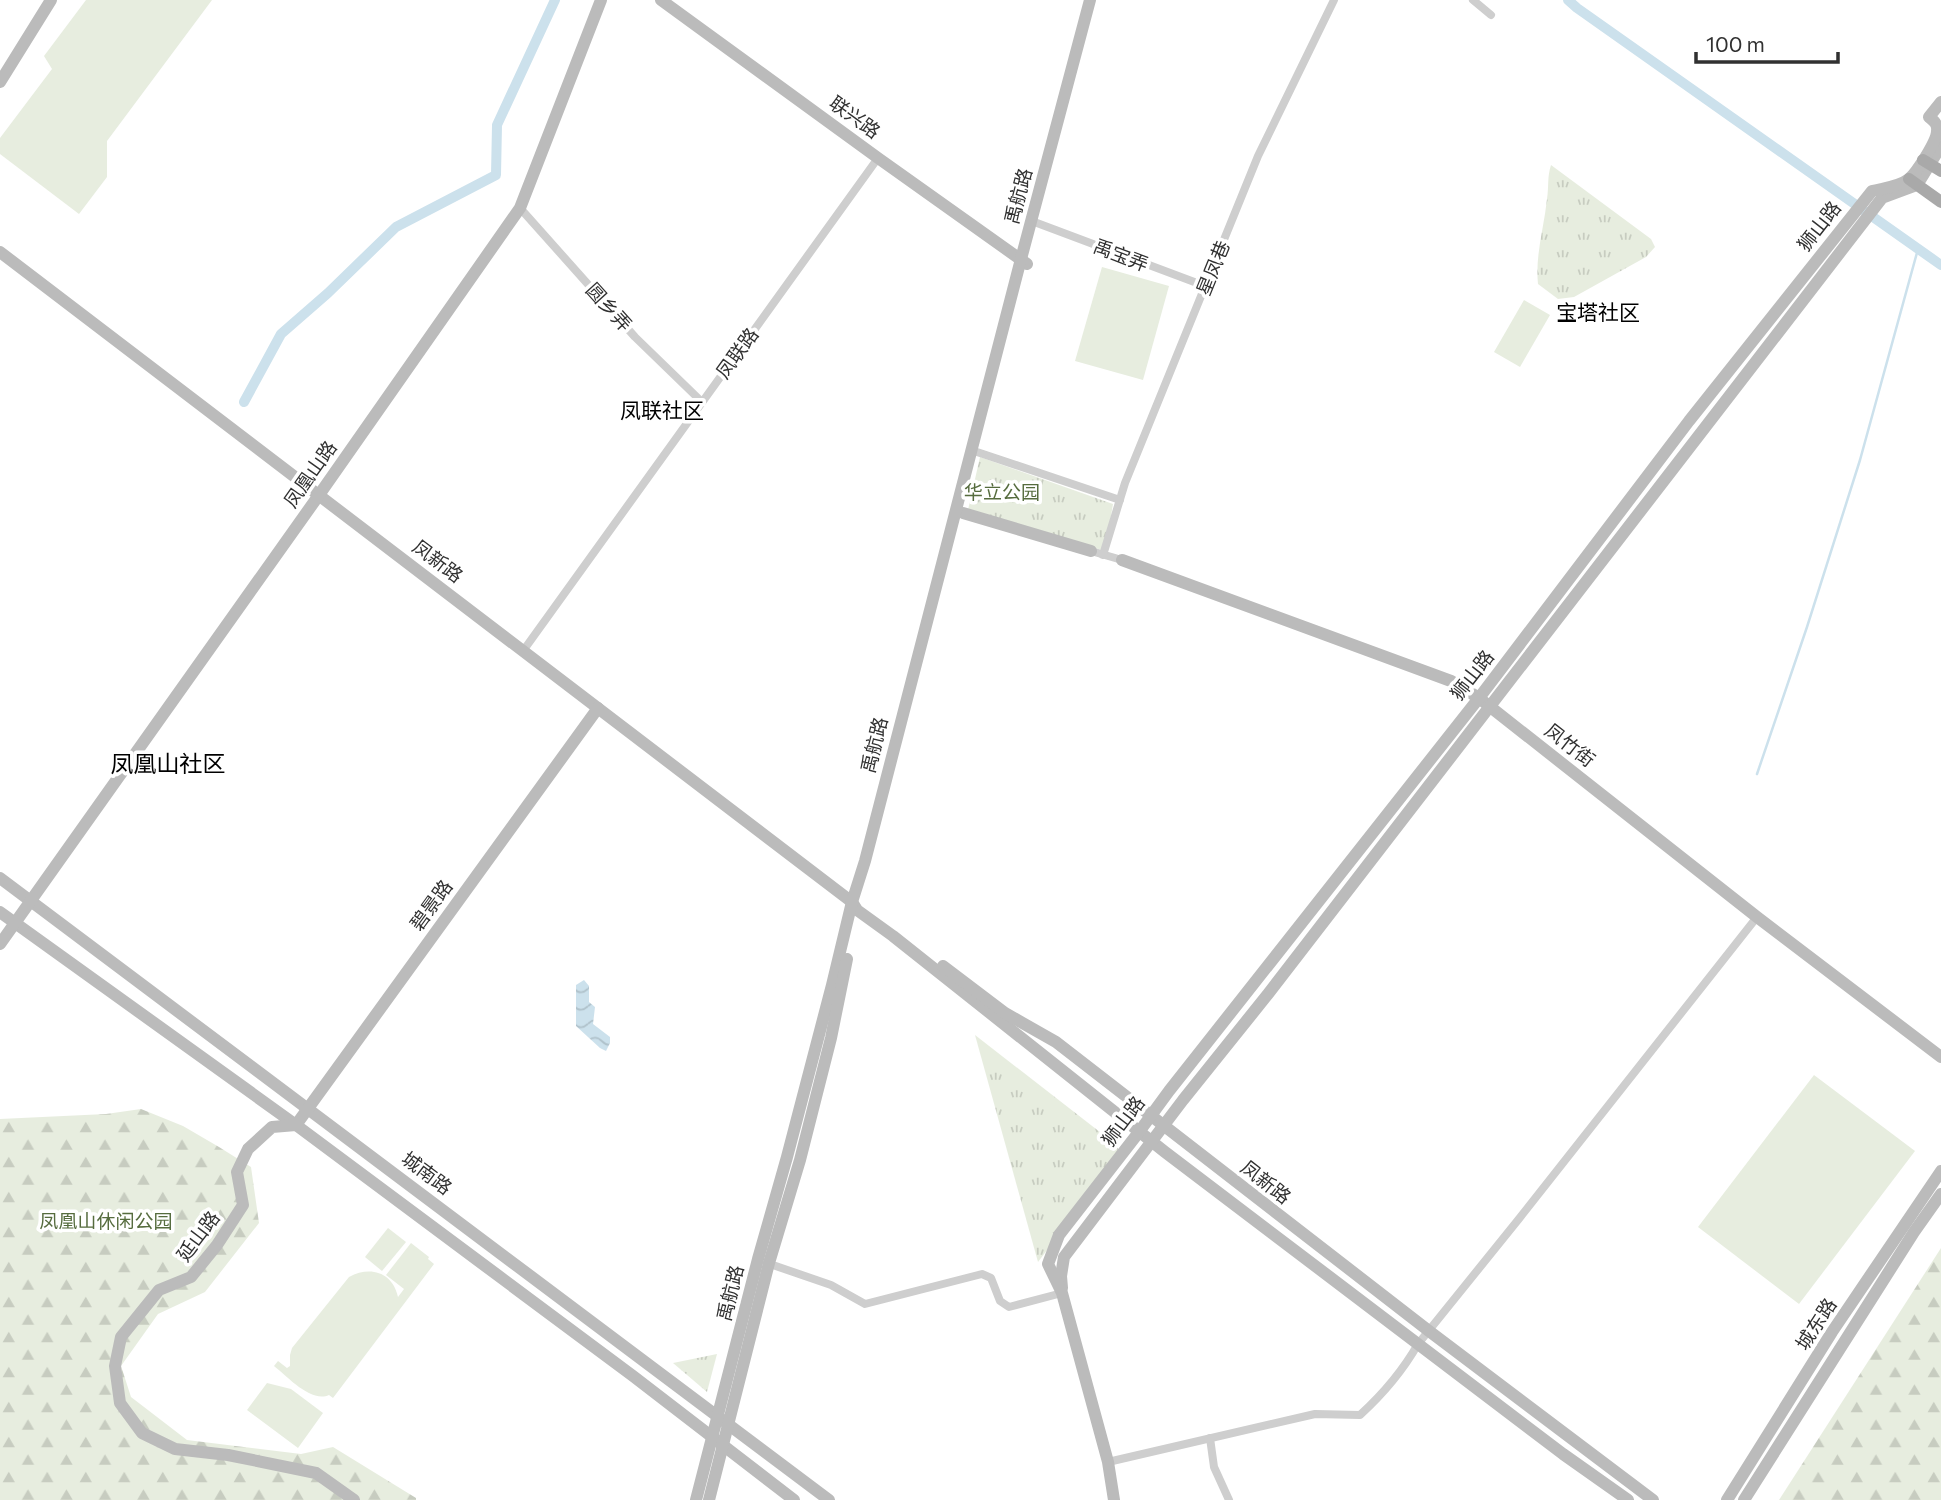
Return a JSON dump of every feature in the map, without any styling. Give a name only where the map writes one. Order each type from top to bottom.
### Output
[{"type":"main road","points":[[0,82],[51,0]]},
{"type":"main road","name":"凤凰山路","points":[[0,944],[520,208],[601,0]]},
{"type":"main road","name":"联兴路","points":[[661,0],[1024,261]]},
{"type":"main road","name":"禹航路","points":[[696,1500],[724,1421],[832,985],[876,849],[963,513],[1090,0]]},
{"type":"main road","name":"禹航路","points":[[856,905],[864,861],[960,498],[1024,261],[1038,223],[1097,0]]},
{"type":"main road","points":[[1932,165],[1938,133],[1936,124],[1929,117],[1941,102]]},
{"type":"main road","points":[[1941,146],[1932,165],[1913,182],[1941,202]]},
{"type":"main road","name":"狮山路","points":[[1062,1293],[1064,1257],[1163,1126],[1490,707],[1877,194],[1913,182]]},
{"type":"main road","name":"狮山路","points":[[1114,1500],[1108,1462],[1062,1293],[1048,1264],[1059,1235],[1479,698],[1689,421],[1852,227]]},
{"type":"main road","name":"凤新路","points":[[0,252],[856,905],[1152,1142],[1418,1345],[1628,1500]]},
{"type":"main road","points":[[963,513],[1097,553]]},
{"type":"main road","name":"凤竹街","points":[[1122,560],[1451,681],[1479,698],[1941,1057]]},
{"type":"main road","name":"碧景路","points":[[296,1125],[598,708]]},
{"type":"main road","name":"城南路","points":[[0,878],[828,1500]]},
{"type":"main road","name":"凤新路","points":[[856,905],[1005,1013],[1056,1042],[1429,1331],[1653,1500]]},
{"type":"main road","name":"城南路","points":[[0,912],[296,1125],[794,1500]]},
{"type":"main road","name":"延山路","points":[[296,1125],[272,1126],[248,1149],[237,1172],[243,1205],[217,1245],[191,1278],[159,1290],[121,1337],[115,1366],[120,1403],[142,1433],[175,1448],[228,1455],[316,1473],[354,1500]]},
{"type":"main road","name":"城东路","points":[[1727,1500],[1832,1332],[1941,1171]]},
{"type":"main road","name":"城东路","points":[[1744,1500],[1914,1232],[1941,1194]]},
{"type":"main road","name":"禹航路","points":[[709,1500],[718,1441]]},
{"type":"street","name":"星凤巷","points":[[1097,553],[1108,543],[1130,471],[1258,156],[1334,0]]},
{"type":"street","points":[[1473,0],[1491,15]]},
{"type":"street","name":"凤联路","points":[[523,651],[878,158]]},
{"type":"street","name":"圆乡弄","points":[[520,208],[635,337],[702,402]]},
{"type":"street","name":"禹宝弄","points":[[1038,223],[1205,286]]},
{"type":"street","points":[[977,452],[1120,500]]},
{"type":"street","points":[[1097,553],[1122,560]]},
{"type":"street","points":[[1108,1462],[1315,1414],[1360,1415],[1382,1395],[1418,1345],[1757,916]]},
{"type":"street","points":[[764,1261],[831,1285],[866,1304],[982,1274],[991,1278],[1000,1301],[1009,1307],[1062,1293]]},
{"type":"street","points":[[1210,1438],[1214,1467],[1229,1500]]},
{"type":"green space","points":[[86,0],[212,0],[107,141],[107,177],[79,214],[0,154],[0,138],[52,69],[44,56]]},
{"type":"green space","points":[[1551,165],[1651,239],[1655,247],[1646,257],[1574,297],[1558,299],[1538,284],[1537,273]]},
{"type":"green space","points":[[1102,267],[1169,286],[1143,380],[1075,361]]},
{"type":"green space","points":[[1524,300],[1550,315],[1520,367],[1494,352]]},
{"type":"green space","name":"华立公园","points":[[980,457],[1113,504],[1105,551],[968,510]]},
{"type":"green space","points":[[975,1035],[1114,1143],[1121,1153],[1038,1262]]},
{"type":"green space","points":[[1814,1075],[1915,1151],[1799,1304],[1698,1227]]},
{"type":"green space","name":"凤凰山休闲公园","points":[[141,1109],[183,1126],[251,1167],[259,1223],[205,1292],[158,1314],[121,1366],[131,1397],[187,1440],[301,1454],[333,1447],[416,1500],[0,1500],[0,1119],[106,1114]]},
{"type":"green space","points":[[388,1228],[406,1242],[382,1271],[365,1257]]},
{"type":"green space","points":[[411,1243],[434,1264],[333,1398],[307,1392],[274,1366],[278,1361],[287,1368],[290,1366],[292,1348],[349,1277],[365,1272],[380,1274],[391,1282],[398,1297],[404,1289],[386,1275]]},
{"type":"green space","points":[[1941,1248],[1941,1500],[1779,1500]]},
{"type":"green space","points":[[717,1354],[707,1392],[673,1363]]},
{"type":"green space","points":[[267,1383],[291,1389],[323,1413],[298,1448],[247,1410]]},
{"type":"water","points":[[584,980],[589,986],[589,1002],[595,1007],[593,1024],[610,1037],[606,1051],[576,1026],[576,985]]},
{"type":"waterway","points":[[244,402],[281,334],[396,227],[496,175],[497,125],[555,0]]},
{"type":"waterway","points":[[1568,0],[1941,265]]},
{"type":"waterway","points":[[1757,774],[1860,460],[1918,249]]},
{"type":"district","name":"宝塔社区","points":[[1598,313]]},
{"type":"district","name":"凤联社区","points":[[662,411]]},
{"type":"district","name":"凤凰山社区","points":[[168,764]]}]
